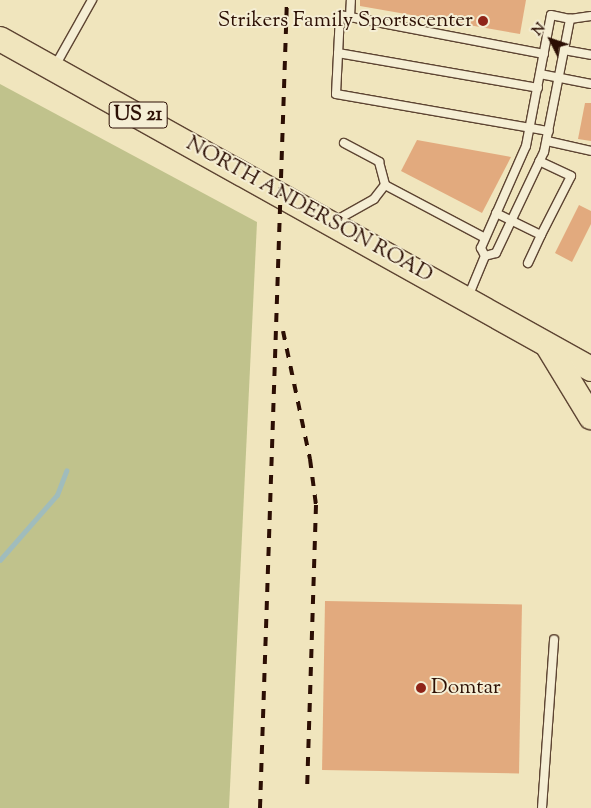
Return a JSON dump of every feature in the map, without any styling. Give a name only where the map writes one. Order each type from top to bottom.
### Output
[{"type":"main road","name":"NORTH ANDERSON ROAD","points":[[0,39],[467,298],[591,369]]},
{"type":"main road","points":[[548,346],[591,350]]},
{"type":"main road","points":[[548,346],[591,417]]},
{"type":"lane","points":[[54,68],[92,0]]},
{"type":"lane","points":[[350,17],[351,0]]},
{"type":"lane","points":[[544,54],[340,15],[336,94],[549,131]]},
{"type":"lane","points":[[485,256],[480,248],[531,127],[551,15],[570,19],[591,16]]},
{"type":"lane","points":[[485,256],[496,253],[547,142],[570,19]]},
{"type":"lane","points":[[564,50],[591,55]]},
{"type":"lane","points":[[338,53],[538,88]]},
{"type":"lane","points":[[540,74],[591,84]]},
{"type":"lane","points":[[547,142],[591,151]]},
{"type":"lane","points":[[332,223],[374,199],[385,185],[383,166],[344,143]]},
{"type":"lane","points":[[528,263],[571,176],[539,161]]},
{"type":"lane","points":[[385,185],[485,238]]},
{"type":"lane","points":[[496,213],[541,235]]},
{"type":"lane","points":[[467,298],[485,256]]},
{"type":"lane","points":[[542,808],[554,639]]},
{"type":"green space","points":[[0,84],[257,222],[229,808],[0,808]]},
{"type":"building","name":"Strikers Family Sportscenter","points":[[360,0],[526,0],[520,34],[360,6]]},
{"type":"building","points":[[585,103],[591,103],[591,141],[578,139]]},
{"type":"building","points":[[417,140],[511,157],[482,213],[401,171]]},
{"type":"building","points":[[579,205],[591,211],[591,224],[572,262],[555,253]]},
{"type":"building","name":"Domtar","points":[[325,601],[522,604],[519,773],[322,770]]},
{"type":"waterway","points":[[0,560],[57,495],[66,471]]},
{"type":"railway","points":[[260,808],[287,0]]},
{"type":"railway","points":[[283,331],[310,459],[316,505],[307,790]]},
{"type":"place","name":"Strikers Family Sportscenter","points":[[483,21]]},
{"type":"place","name":"Domtar","points":[[421,688]]}]
